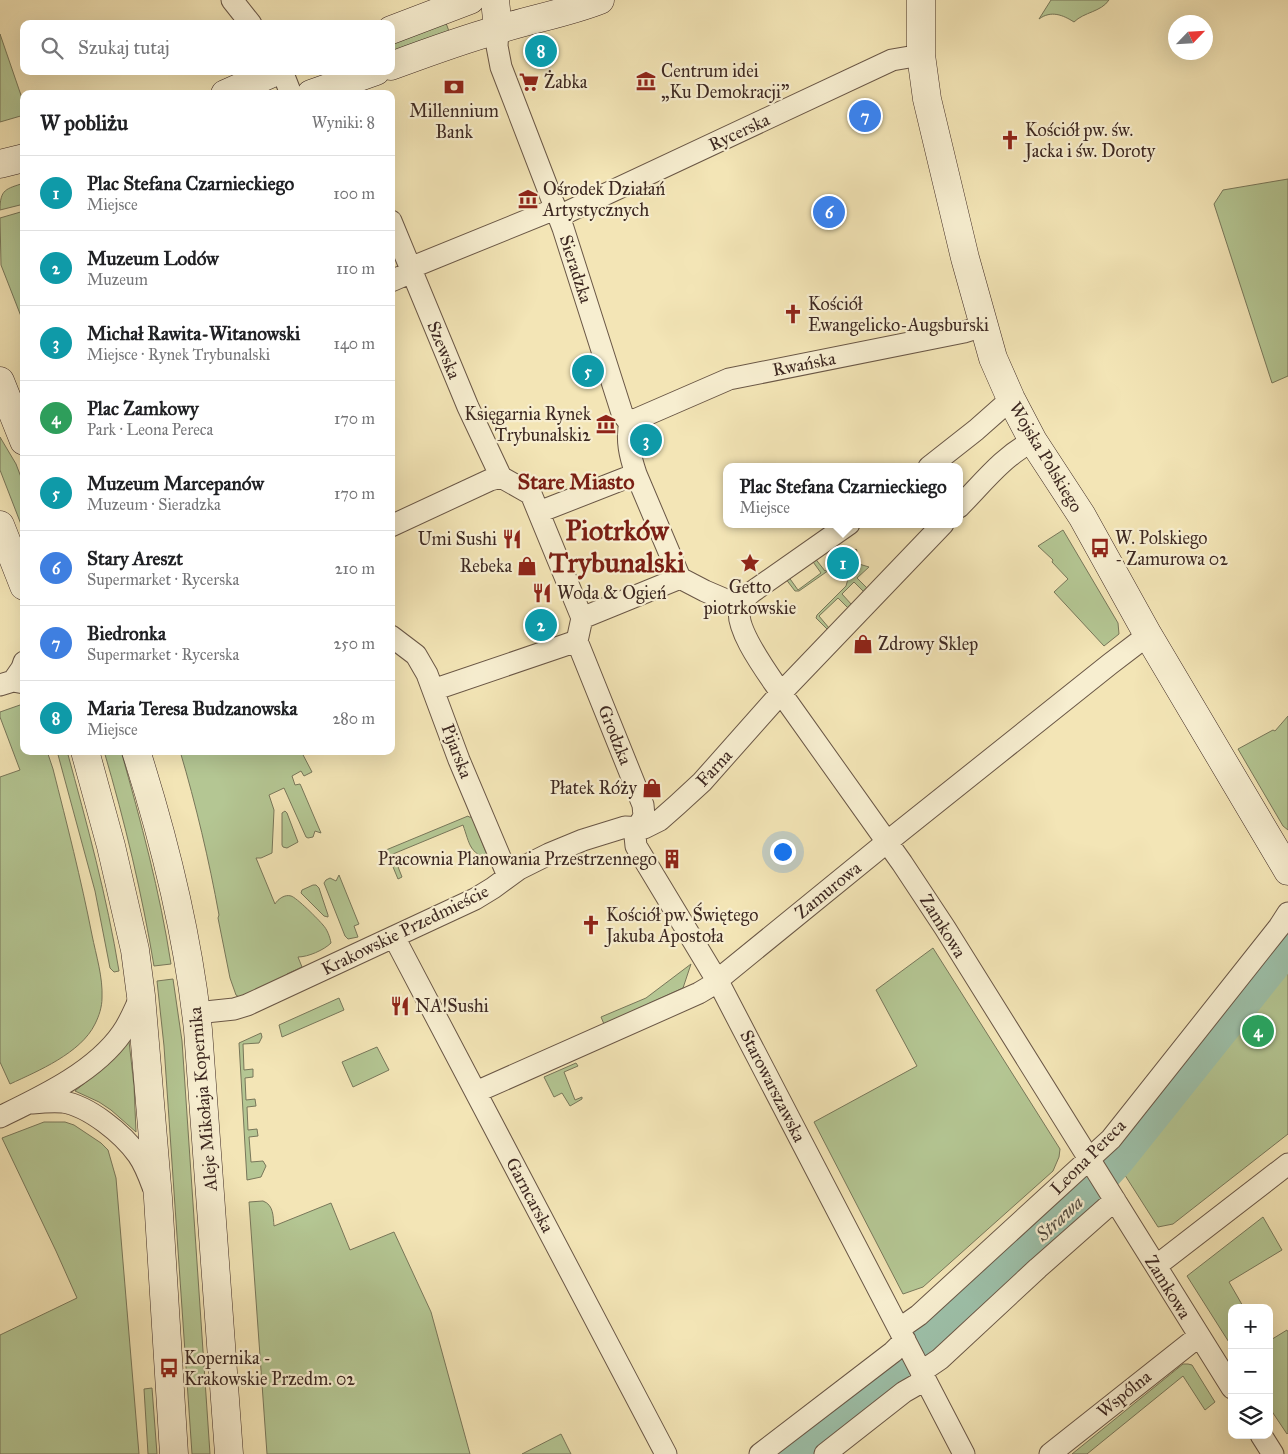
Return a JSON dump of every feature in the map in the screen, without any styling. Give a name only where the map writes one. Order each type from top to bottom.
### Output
[{"type":"main road","points":[[395,28],[470,0]]},
{"type":"main road","points":[[495,0],[498,29]]},
{"type":"main road","points":[[395,65],[498,29],[528,11],[569,11],[600,0]]},
{"type":"main road","name":"Wojska Polskiego","points":[[921,0],[921,55],[927,98],[965,258],[993,358],[1011,399],[1033,441],[1082,516],[1148,635],[1288,871]]},
{"type":"main road","points":[[233,90],[268,75]]},
{"type":"main road","points":[[344,88],[368,75]]},
{"type":"main road","points":[[0,164],[20,159]]},
{"type":"main road","points":[[0,381],[20,431]]},
{"type":"main road","points":[[0,525],[20,576]]},
{"type":"main road","points":[[86,755],[113,856],[135,950],[141,996],[158,1198],[174,1454]]},
{"type":"main road","name":"Aleje Mikołaja Kopernika","points":[[137,755],[171,874],[190,969],[196,1013],[229,1454]]},
{"type":"street","points":[[232,0],[248,20]]},
{"type":"street","name":"Sieradzka","points":[[498,29],[497,46],[502,67],[557,212],[622,413],[630,422]]},
{"type":"street","name":"Rycerska","points":[[395,278],[557,212],[892,60],[921,55]]},
{"type":"street","points":[[284,75],[289,90]]},
{"type":"street","name":"Szewska","points":[[395,231],[468,407],[501,477]]},
{"type":"street","name":"Rwańska","points":[[630,422],[729,379],[964,332],[983,326]]},
{"type":"street","points":[[933,463],[976,430],[1011,399]]},
{"type":"street","points":[[630,422],[628,440],[630,456],[680,578],[705,591],[740,606],[752,592],[843,528]]},
{"type":"street","points":[[963,503],[1001,464],[1026,444],[1033,441]]},
{"type":"street","points":[[540,512],[636,474]]},
{"type":"street","points":[[395,524],[490,480],[501,477],[531,494],[582,618],[577,641],[433,690]]},
{"type":"street","name":"Farna","points":[[637,827],[644,828],[660,820],[702,782],[781,693],[939,528]]},
{"type":"street","points":[[582,618],[680,578]]},
{"type":"street","name":"Zamkowa","points":[[740,606],[738,616],[742,630],[751,648],[902,863],[945,928],[1228,1382]]},
{"type":"street","name":"Zamurowa","points":[[476,1092],[700,993],[718,981],[887,842],[1148,635]]},
{"type":"street","name":"Pijarska","points":[[395,639],[416,655],[427,674],[459,760],[508,876]]},
{"type":"street","name":"Grodzka","points":[[577,641],[643,805],[644,816],[637,827]]},
{"type":"street","points":[[12,683],[20,671]]},
{"type":"street","name":"Krakowskie Przedmieście","points":[[196,1013],[229,1010],[244,1006],[475,899],[529,863],[584,840],[625,827],[637,827]]},
{"type":"street","name":"Starowarszawska","points":[[637,827],[635,836],[636,846],[718,981],[964,1454]]},
{"type":"street","name":"Leona Pereca","points":[[825,1454],[904,1392],[913,1355],[919,1316],[1090,1163],[1279,927],[1288,913]]},
{"type":"street","name":"Garncarska","points":[[394,937],[666,1454]]},
{"type":"street","points":[[0,1117],[29,1104],[84,1071],[122,1033],[141,996]]},
{"type":"street","points":[[29,1104],[62,1102],[73,1105],[97,1117],[119,1134],[138,1155],[158,1198]]},
{"type":"street","points":[[1156,1266],[1288,1164]]},
{"type":"street","name":"Leona Pereca","points":[[760,1454],[893,1352],[940,1359],[1045,1262],[1110,1193]]},
{"type":"street","name":"Wspólna","points":[[1050,1454],[1199,1336]]},
{"type":"street","points":[[1264,1439],[1273,1454]]},
{"type":"green space","points":[[1051,0],[1109,0],[1102,7],[1074,22],[1057,14],[1043,16],[1039,19]]},
{"type":"green space","points":[[446,23],[450,34],[395,54],[395,41]]},
{"type":"green space","points":[[0,34],[20,92],[20,116],[0,122]]},
{"type":"green space","points":[[1288,179],[1288,376],[1272,383],[1214,204],[1223,190]]},
{"type":"green space","points":[[20,184],[20,205],[0,210],[3,194]]},
{"type":"green space","points":[[20,212],[20,314],[1,265],[0,218]]},
{"type":"green space","points":[[0,437],[20,474],[20,522],[0,470]]},
{"type":"green space","points":[[1063,530],[1118,623],[1119,634],[1104,646],[1054,592],[1068,579],[1052,562],[1053,560],[1038,546]]},
{"type":"green space","points":[[832,546],[842,559],[856,549],[855,559],[843,569],[839,567],[832,568],[799,591],[795,591],[785,578],[788,576],[798,590],[821,573],[811,559],[814,557],[825,571],[838,561],[829,548]]},
{"type":"green space","points":[[859,564],[869,567],[857,578],[868,589],[864,592],[854,582],[842,594],[852,605],[848,608],[838,598],[819,616],[829,628],[827,629],[816,618],[817,615],[846,586],[848,574]]},
{"type":"green space","points":[[20,705],[20,755],[48,755],[79,872],[97,958],[102,998],[95,1024],[80,1044],[58,1060],[10,1084],[0,1062],[0,777],[20,770],[0,717],[0,712]]},
{"type":"green space","points":[[1288,716],[1288,830],[1283,826],[1238,749],[1273,730],[1275,731]]},
{"type":"green space","points":[[58,755],[68,755],[103,888],[119,971],[114,972],[110,968],[95,891]]},
{"type":"green space","points":[[105,755],[122,755],[156,884],[171,964],[154,966],[144,912],[119,804]]},
{"type":"green space","points":[[181,755],[303,755],[312,772],[304,776],[301,771],[292,776],[295,785],[300,784],[321,833],[315,831],[313,837],[306,837],[284,788],[269,795],[274,810],[272,853],[256,858],[275,904],[284,896],[294,897],[324,927],[331,943],[316,953],[298,957],[302,967],[239,997],[236,995],[230,978],[206,853]]},
{"type":"green space","points":[[285,811],[298,842],[287,848],[282,845],[282,813]]},
{"type":"green space","points":[[468,816],[472,817],[489,860],[477,854],[471,847],[463,825],[393,854],[402,877],[398,879],[386,850]]},
{"type":"green space","points":[[339,875],[359,924],[354,926],[358,937],[348,939],[345,936],[324,883],[330,878],[336,881]]},
{"type":"green space","points":[[313,885],[319,888],[328,917],[324,916],[301,893],[302,890]]},
{"type":"green space","points":[[1288,932],[1213,1030],[1113,1157],[1109,1150]]},
{"type":"green space","points":[[933,948],[1060,1149],[1053,1171],[923,1287],[903,1294],[814,1122],[917,1066],[876,990]]},
{"type":"green space","points":[[1288,955],[1288,1134],[1173,1224],[1158,1227],[1121,1169]]},
{"type":"green space","points":[[691,964],[683,988],[604,1024],[601,1017],[646,998]]},
{"type":"green space","points":[[173,979],[182,1041],[210,1454],[192,1454],[164,1046],[157,981]]},
{"type":"green space","points":[[339,998],[344,1010],[282,1037],[279,1025]]},
{"type":"green space","points":[[261,1033],[262,1037],[259,1043],[243,1044],[244,1070],[253,1069],[253,1077],[245,1078],[246,1100],[255,1099],[256,1106],[247,1107],[248,1130],[257,1129],[258,1136],[249,1137],[251,1162],[263,1161],[266,1166],[261,1177],[247,1180],[239,1043]]},
{"type":"green space","points":[[129,1041],[134,1086],[136,1132],[111,1110],[75,1091],[111,1061]]},
{"type":"green space","points":[[377,1047],[389,1070],[353,1087],[342,1062]]},
{"type":"green space","points":[[576,1063],[578,1066],[564,1072],[575,1100],[582,1097],[582,1099],[570,1106],[562,1093],[554,1097],[544,1077]]},
{"type":"green space","points":[[44,1122],[65,1122],[74,1125],[108,1150],[116,1178],[139,1454],[0,1454],[0,1335],[77,1298],[2,1138]]},
{"type":"green space","points":[[1077,1180],[1080,1186],[922,1335],[917,1325]]},
{"type":"green space","points":[[263,1201],[271,1208],[274,1226],[331,1203],[350,1250],[394,1232],[431,1312],[470,1454],[267,1454],[249,1202]]},
{"type":"green space","points":[[1263,1217],[1282,1250],[1229,1282],[1242,1304],[1228,1304],[1228,1341],[1187,1276]]},
{"type":"green space","points":[[1287,1330],[1287,1434],[1273,1413],[1273,1339]]},
{"type":"green space","points":[[1183,1364],[1192,1365],[1215,1402],[1205,1410],[1183,1376],[1087,1454],[1072,1454]]},
{"type":"green space","points":[[152,1388],[157,1454],[148,1454],[144,1389]]},
{"type":"green space","points":[[561,1434],[571,1454],[522,1454]]},
{"type":"waterway","name":"Strawa","points":[[791,1454],[882,1384],[1085,1194],[1117,1159],[1288,945]]},
{"type":"place","name":"Maria Teresa Budzanowska","points":[[541,51]]},
{"type":"place","name":"Centrum idei „Ku Demokracji”","points":[[646,81]]},
{"type":"place","name":"Żabka","points":[[529,82]]},
{"type":"place","name":"Millennium Bank","points":[[454,87]]},
{"type":"place","name":"Biedronka","points":[[865,116]]},
{"type":"place","name":"Kościół pw. św. Jacka i św. Doroty","points":[[1010,140]]},
{"type":"place","name":"Ośrodek Działań Artystycznych","points":[[528,199]]},
{"type":"place","name":"Stary Areszt","points":[[829,212]]},
{"type":"place","name":"Kościół Ewangelicko-Augsburski","points":[[793,314]]},
{"type":"place","name":"Muzeum Marcepanów","points":[[588,371]]},
{"type":"place","name":"Księgarnia Rynek Trybunalski2","points":[[606,424]]},
{"type":"place","name":"Michał Rawita-Witanowski","points":[[646,440]]},
{"type":"place","name":"Umi Sushi","points":[[512,539]]},
{"type":"place","name":"W. Polskiego - Zamurowa 02","points":[[1100,548]]},
{"type":"place","name":"Getto piotrkowskie","points":[[750,563]]},
{"type":"place","name":"Plac Stefana Czarnieckiego","points":[[843,563]]},
{"type":"place","name":"Rebeka","points":[[527,566]]},
{"type":"place","name":"Woda & Ogień","points":[[542,593]]},
{"type":"place","name":"Muzeum Lodów","points":[[541,625]]},
{"type":"place","name":"Zdrowy Sklep","points":[[863,644]]},
{"type":"place","name":"Płatek Róży","points":[[652,788]]},
{"type":"place","name":"Pracownia Planowania Przestrzennego","points":[[672,859]]},
{"type":"place","name":"Kościół pw. Świętego Jakuba Apostoła","points":[[591,925]]},
{"type":"place","name":"NA!Sushi","points":[[400,1006]]},
{"type":"place","name":"Plac Zamkowy","points":[[1258,1031]]},
{"type":"place","name":"Kopernika - Krakowskie Przedm. 02","points":[[169,1368]]},
{"type":"district","name":"Stare Miasto","points":[[576,481]]},
{"type":"district","name":"Piotrków Trybunalski","points":[[617,546]]}]
